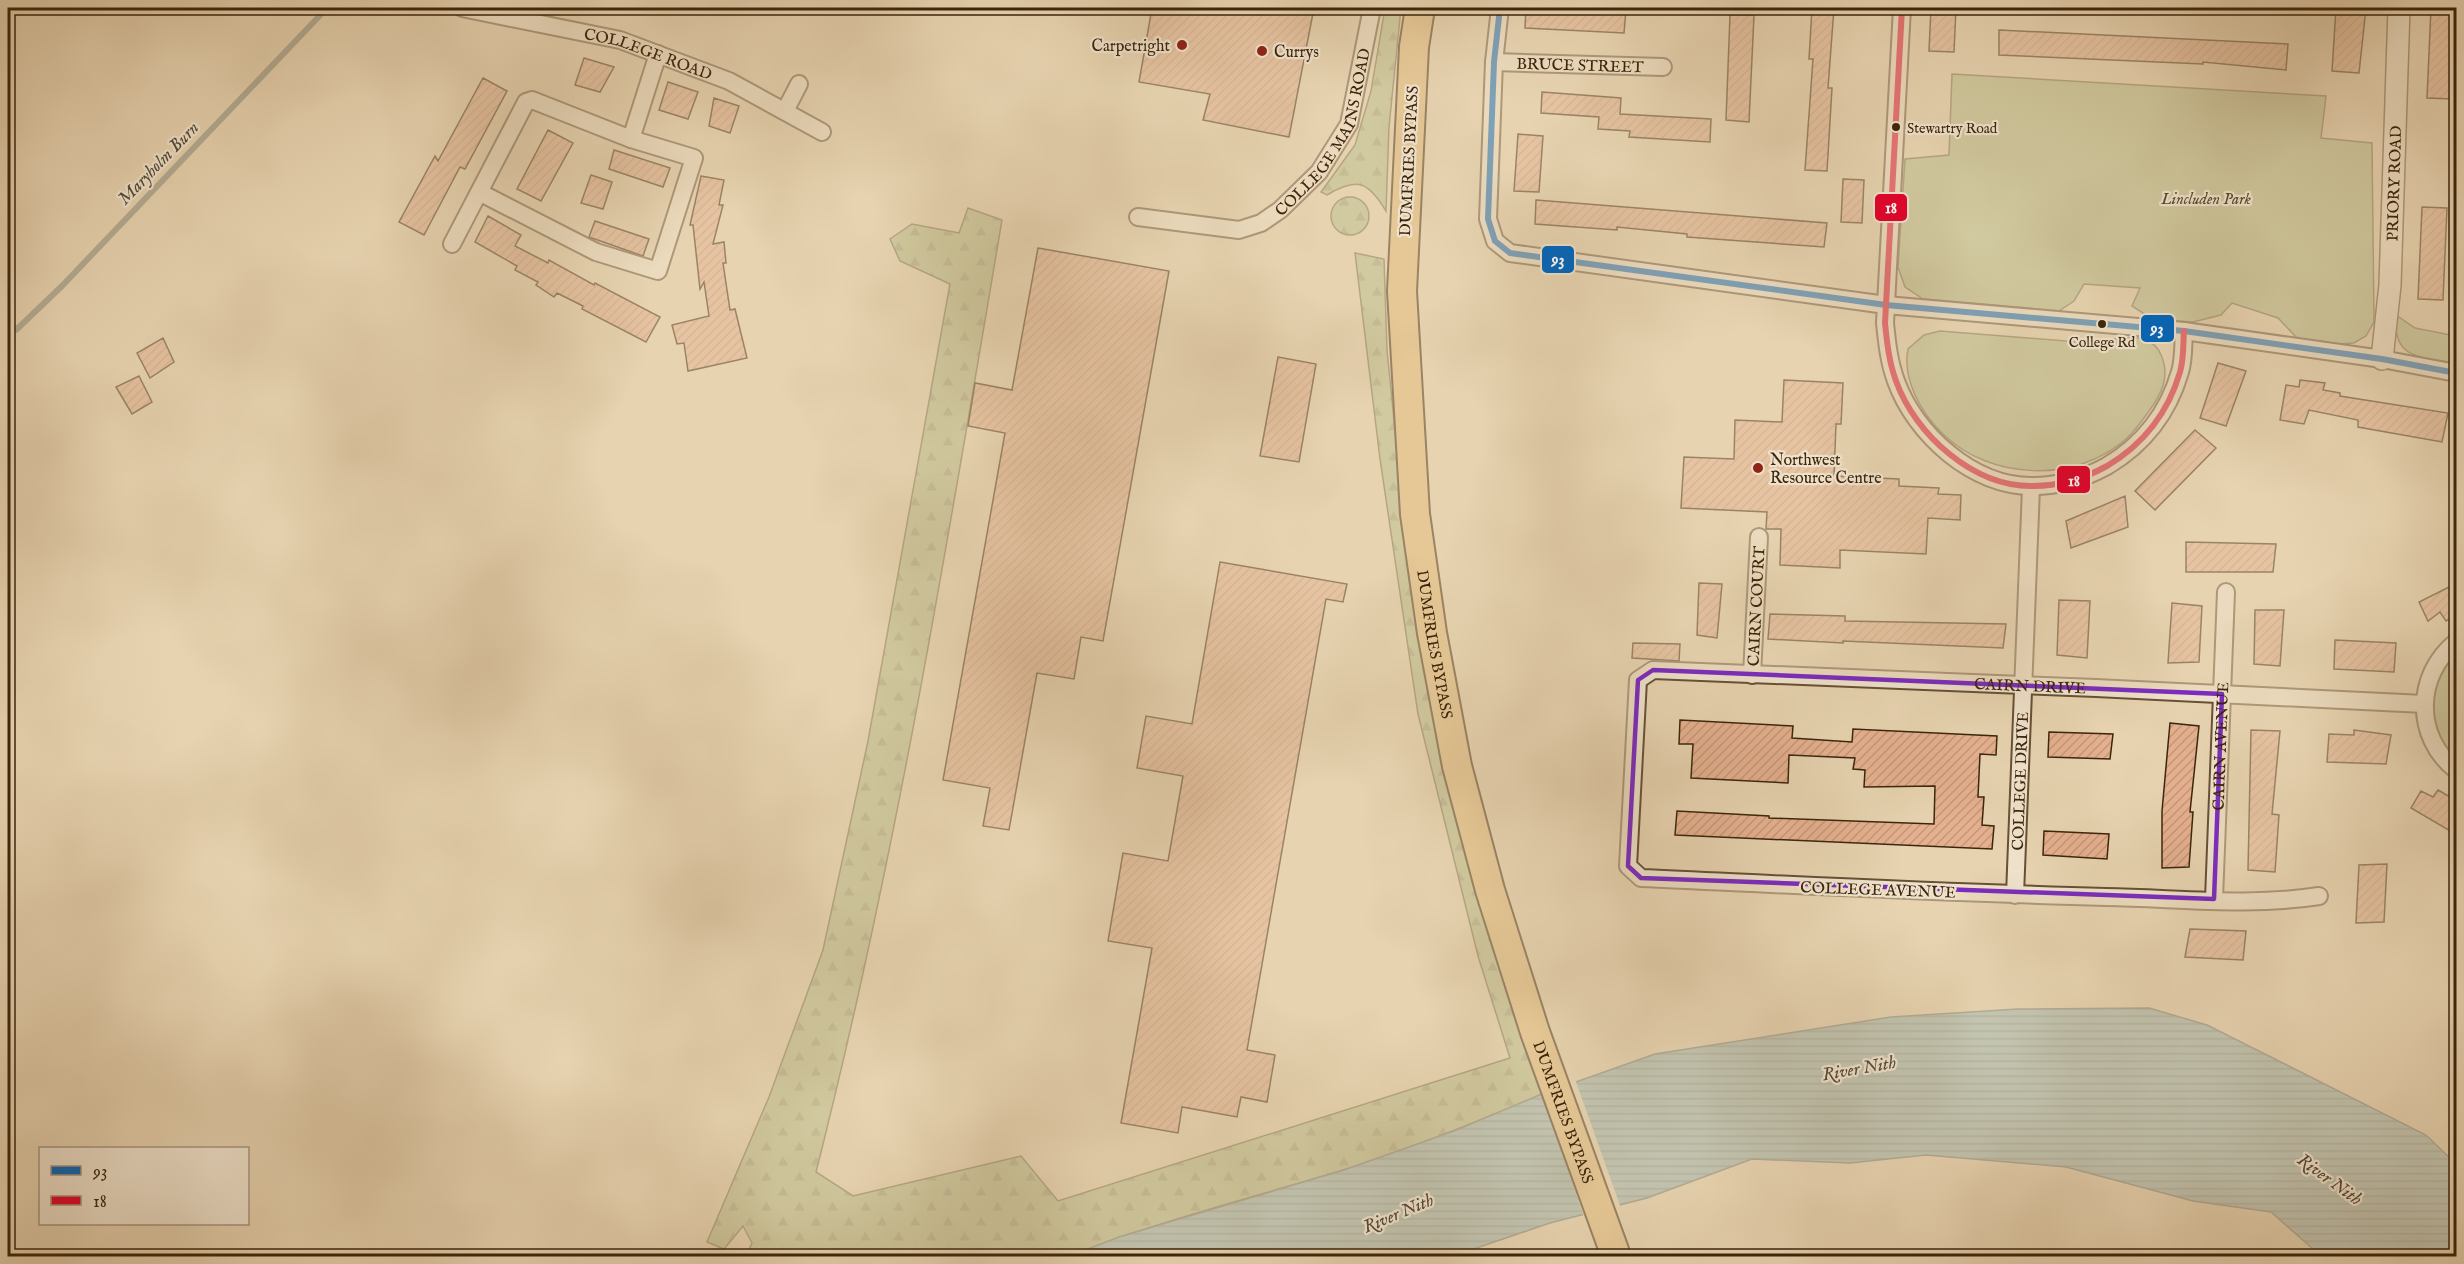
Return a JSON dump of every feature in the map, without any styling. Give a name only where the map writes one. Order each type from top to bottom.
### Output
[{"type":"highway","name":"DUMFRIES BYPASS","points":[[1420,8],[1414,47],[1402,291],[1415,514],[1432,633],[1457,766],[1490,890],[1535,1032],[1616,1257]]},
{"type":"street","name":"COLLEGE ROAD","points":[[462,8],[620,40],[729,81],[822,132]]},
{"type":"street","name":"COLLEGE MAINS ROAD","points":[[1138,217],[1239,230],[1261,223],[1280,210],[1320,172],[1349,124],[1372,8]]},
{"type":"street","points":[[1500,8],[1494,62],[1489,227],[1501,248],[1520,255],[1886,305],[2184,331],[2382,359],[2457,373]]},
{"type":"street","points":[[1902,8],[1886,305],[1890,361],[1905,401],[1930,436],[1959,461],[1994,478],[2031,487],[2089,475],[2123,456],[2148,434],[2168,404],[2181,369],[2184,331]]},
{"type":"street","name":"PRIORY ROAD","points":[[2382,359],[2390,285],[2400,8]]},
{"type":"street","points":[[631,139],[657,54]]},
{"type":"street","name":"BRUCE STREET","points":[[1494,62],[1663,67]]},
{"type":"street","points":[[784,111],[799,84]]},
{"type":"street","points":[[452,244],[479,192],[526,102],[532,100],[631,139],[694,158],[658,271],[596,252],[479,192]]},
{"type":"street","name":"COLLEGE DRIVE","points":[[2015,895],[2031,487]]},
{"type":"street","name":"CAIRN COURT","points":[[1752,675],[1759,537]]},
{"type":"street","name":"CAIRN AVENUE","points":[[2214,899],[2226,592]]},
{"type":"street","points":[[2457,642],[2439,660],[2431,674],[2424,704],[2429,733],[2435,746],[2457,770]]},
{"type":"street","name":"CAIRN DRIVE","points":[[1638,680],[1653,670],[2424,704]]},
{"type":"street","name":"COLLEGE AVENUE","points":[[1638,680],[1628,866],[1641,878],[2015,895],[2214,899],[2248,903],[2319,896]]},
{"type":"highlighted area","points":[[1653,670],[2222,694],[2214,899],[1641,878],[1628,866],[1638,680]]},
{"type":"green space","points":[[1385,8],[1401,8],[1389,127],[1386,211],[1373,193],[1361,185],[1346,186],[1327,195],[1321,192],[1355,145],[1371,91]]},
{"type":"green space","name":"Lincluden Park","points":[[1952,74],[2326,96],[2321,138],[2372,143],[2374,322],[2366,336],[2354,343],[2340,344],[2297,338],[2278,318],[2232,303],[2221,315],[2193,322],[2152,319],[2132,306],[2140,288],[2084,284],[2074,301],[2059,311],[1923,299],[1905,287],[1898,267],[1905,159],[1949,155]]},
{"type":"green space","points":[[1350,197],[1363,203],[1369,216],[1363,229],[1350,235],[1337,229],[1331,216],[1337,203]]},
{"type":"green space","points":[[968,208],[1002,220],[941,579],[896,817],[845,1054],[816,1172],[853,1196],[1021,1156],[1058,1201],[1510,1058],[1478,956],[1418,714],[1380,459],[1355,253],[1384,259],[1387,350],[1398,461],[1542,1094],[1394,1153],[1171,1221],[1070,1256],[746,1256],[752,1243],[743,1226],[724,1249],[707,1242],[769,1097],[823,950],[868,741],[950,284],[900,261],[890,239],[912,224],[959,233]]},
{"type":"green space","points":[[2396,315],[2415,328],[2456,336],[2456,363],[2411,354],[2399,341]]},
{"type":"green space","points":[[1940,331],[2090,343],[2111,343],[2112,339],[2139,338],[2147,340],[2159,351],[2164,364],[2165,379],[2157,399],[2138,426],[2126,439],[2105,454],[2082,464],[2058,469],[2033,471],[2008,468],[1984,461],[1962,449],[1935,426],[1915,395],[1908,372],[1908,349],[1924,335]]},
{"type":"green space","points":[[2456,654],[2456,761],[2445,749],[2438,736],[2433,708],[2439,680]]},
{"type":"water","name":"River Nith","points":[[2149,1008],[2207,1025],[2426,1135],[2456,1164],[2456,1256],[2321,1256],[2271,1212],[2193,1201],[2066,1167],[1926,1155],[1850,1163],[1752,1159],[1647,1198],[1550,1223],[1453,1256],[1070,1256],[1119,1237],[1344,1170],[1454,1131],[1542,1094],[1655,1054],[1891,1017],[2018,1009]]},
{"type":"pier","points":[[1575,1079],[1621,1208],[1584,1217],[1541,1091]]},
{"type":"building","name":"Currys","points":[[1152,8],[1314,8],[1289,137],[1203,120],[1210,94],[1139,82]]},
{"type":"building","points":[[1526,8],[1626,10],[1624,33],[1525,28]]},
{"type":"building","points":[[1812,8],[1834,8],[1828,88],[1832,88],[1827,171],[1805,170],[1813,59],[1809,59]]},
{"type":"building","points":[[1931,8],[1956,8],[1954,52],[1929,51]]},
{"type":"building","points":[[2336,8],[2366,8],[2359,73],[2332,71]]},
{"type":"building","points":[[2431,8],[2456,8],[2452,99],[2427,98]]},
{"type":"building","points":[[1730,15],[1754,15],[1749,122],[1726,120]]},
{"type":"building","points":[[1999,30],[2288,44],[2286,70],[2203,62],[2203,64],[1999,55]]},
{"type":"building","points":[[584,58],[614,67],[600,92],[575,85]]},
{"type":"building","points":[[483,78],[507,91],[465,169],[460,167],[424,235],[399,222],[435,156],[438,161]]},
{"type":"building","points":[[668,82],[698,92],[688,119],[659,110]]},
{"type":"building","points":[[1542,92],[1621,98],[1620,114],[1711,119],[1710,142],[1629,137],[1630,131],[1598,129],[1599,117],[1541,113]]},
{"type":"building","points":[[714,98],[739,106],[730,133],[709,126]]},
{"type":"building","points":[[548,130],[573,143],[541,201],[517,189]]},
{"type":"building","points":[[1518,134],[1543,136],[1539,192],[1514,191]]},
{"type":"building","points":[[614,150],[670,168],[663,187],[609,169]]},
{"type":"building","points":[[591,175],[612,182],[603,209],[581,203]]},
{"type":"building","points":[[701,176],[724,180],[719,205],[723,205],[713,244],[724,242],[726,263],[723,263],[730,310],[735,309],[747,358],[688,371],[684,343],[677,344],[672,325],[709,316],[704,282],[700,289],[693,225],[690,225]]},
{"type":"building","points":[[1843,179],[1864,180],[1862,223],[1841,222]]},
{"type":"building","points":[[1536,200],[1827,223],[1824,247],[1687,237],[1687,234],[1617,227],[1617,230],[1535,224]]},
{"type":"building","points":[[2422,207],[2447,208],[2443,300],[2418,299]]},
{"type":"building","points":[[488,216],[521,235],[515,246],[548,263],[549,260],[660,317],[646,342],[582,309],[583,306],[557,293],[554,297],[536,285],[538,282],[515,270],[517,266],[475,242]]},
{"type":"building","points":[[595,221],[649,239],[643,256],[589,237]]},
{"type":"building","points":[[1038,248],[1169,271],[1103,641],[1081,637],[1074,679],[1037,673],[1009,830],[983,826],[990,788],[943,780],[1005,433],[968,426],[975,383],[1012,390]]},
{"type":"building","points":[[163,338],[174,362],[150,378],[137,353]]},
{"type":"building","points":[[1278,357],[1316,364],[1299,462],[1260,456]]},
{"type":"building","points":[[2218,363],[2246,371],[2226,426],[2200,418]]},
{"type":"building","points":[[139,376],[152,402],[132,414],[116,387]]},
{"type":"building","name":"Northwest Resource Centre","points":[[1784,380],[1843,383],[1841,424],[1836,424],[1834,476],[1899,479],[1899,486],[1939,488],[1938,494],[1961,495],[1960,520],[1928,518],[1926,554],[1840,550],[1840,568],[1780,565],[1781,529],[1766,529],[1767,512],[1681,508],[1684,457],[1734,459],[1735,420],[1782,422]]},
{"type":"building","points":[[2300,380],[2325,383],[2323,390],[2340,393],[2340,396],[2448,413],[2442,442],[2358,427],[2358,420],[2309,410],[2304,424],[2280,420],[2286,385],[2299,387]]},
{"type":"building","points":[[2195,430],[2216,448],[2155,510],[2135,491]]},
{"type":"building","points":[[2125,496],[2128,527],[2071,548],[2066,521]]},
{"type":"building","points":[[2186,542],[2276,544],[2273,572],[2186,572]]},
{"type":"building","points":[[1220,562],[1347,584],[1343,602],[1326,599],[1247,1050],[1275,1055],[1267,1102],[1241,1097],[1237,1117],[1182,1107],[1178,1133],[1121,1123],[1152,948],[1108,941],[1123,853],[1168,861],[1183,776],[1137,768],[1146,716],[1192,724]]},
{"type":"building","points":[[1699,583],[1722,584],[1717,638],[1697,635]]},
{"type":"building","points":[[2457,583],[2457,614],[2446,621],[2440,612],[2428,621],[2419,602]]},
{"type":"building","points":[[2059,600],[2090,601],[2087,658],[2057,655]]},
{"type":"building","points":[[2172,603],[2202,606],[2199,662],[2168,663]]},
{"type":"building","points":[[2255,610],[2284,610],[2280,666],[2254,664]]},
{"type":"building","points":[[1770,614],[1845,616],[1845,621],[2006,624],[2003,648],[1843,641],[1843,643],[1768,639]]},
{"type":"building","points":[[2335,640],[2396,643],[2394,672],[2334,669]]},
{"type":"building","points":[[1633,643],[1680,644],[1679,661],[1632,658]]},
{"type":"building","points":[[1680,720],[1793,726],[1792,738],[1852,742],[1853,729],[1997,736],[1996,755],[1980,754],[1978,797],[1984,797],[1982,825],[1994,826],[1992,849],[1675,835],[1677,811],[1769,816],[1769,818],[1934,824],[1935,786],[1864,787],[1865,770],[1853,769],[1855,758],[1789,755],[1788,783],[1691,778],[1693,744],[1679,744]]},
{"type":"building","points":[[2170,723],[2199,726],[2190,812],[2193,812],[2189,867],[2162,868],[2162,811]]},
{"type":"building","points":[[2251,730],[2280,731],[2272,814],[2279,815],[2275,872],[2248,870]]},
{"type":"building","points":[[2354,730],[2391,735],[2386,764],[2327,762],[2329,734],[2354,735]]},
{"type":"building","points":[[2049,732],[2113,734],[2110,759],[2048,757]]},
{"type":"building","points":[[2438,790],[2457,801],[2457,835],[2411,808],[2421,791],[2433,797]]},
{"type":"building","points":[[2044,831],[2109,834],[2107,859],[2043,855]]},
{"type":"building","points":[[2387,864],[2384,922],[2356,923],[2359,865]]},
{"type":"building","points":[[2190,929],[2246,931],[2243,960],[2185,957]]},
{"type":"waterway","name":"Maryholm Burn","points":[[8,333],[16,330],[62,286],[327,8]]},
{"type":"transit line","name":"93","points":[[1500,8],[1494,62],[1488,219],[1495,241],[1510,253],[1886,305],[2184,331],[2382,359],[2456,373]]},
{"type":"transit line","name":"18","points":[[1902,8],[1885,323],[1890,360],[1896,381],[1905,401],[1932,438],[1968,467],[2011,484],[2052,485],[2090,474],[2107,466],[2132,448],[2161,414],[2169,401],[2180,372],[2184,331]]},
{"type":"place","name":"Carpetright","points":[[1182,45]]},
{"type":"place","name":"Currys","points":[[1262,51]]},
{"type":"place","name":"Stewartry Road","points":[[1896,127]]},
{"type":"place","name":"College Rd","points":[[2102,324]]},
{"type":"place","name":"Northwest Resource Centre","points":[[1758,468]]}]
